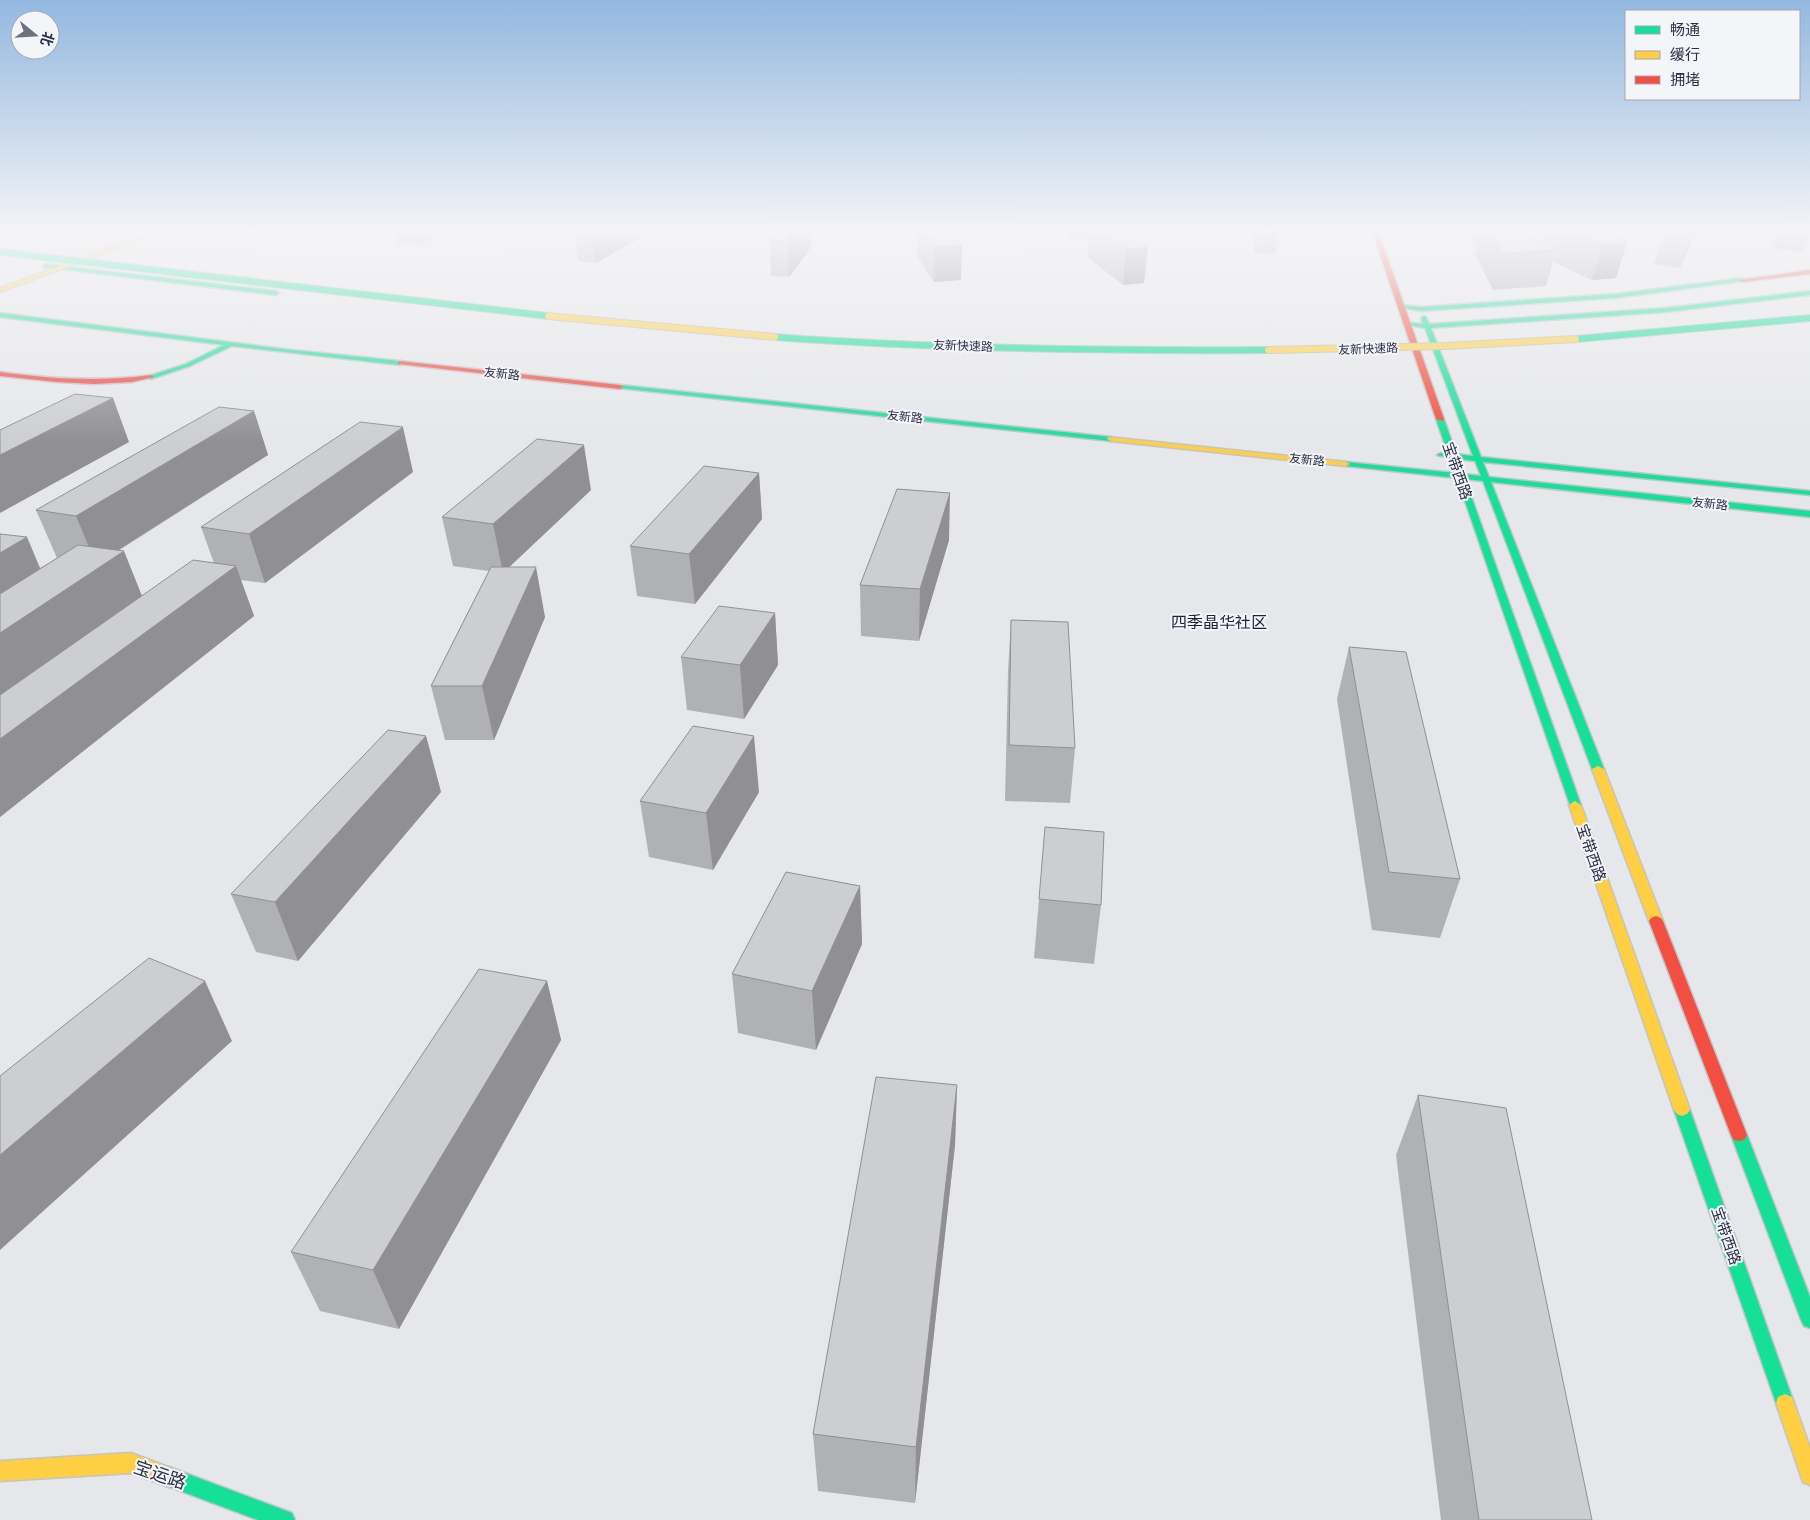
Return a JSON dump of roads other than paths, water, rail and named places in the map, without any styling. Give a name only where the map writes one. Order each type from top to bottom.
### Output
[{"type":"main road","points":[[351,302],[603,332],[798,348],[1090,358],[1251,351]]},
{"type":"main road","name":"友新快速路","points":[[429,302],[575,319],[833,340],[1125,351],[1251,351],[1461,346],[1675,331],[1810,318]]},
{"type":"main road","name":"宝带西路","points":[[1399,302],[1401,308],[1400,332],[1452,456],[1810,1475]]},
{"type":"main road","points":[[1401,308],[1419,304],[1470,302]]},
{"type":"main road","points":[[1400,332],[1426,326],[1594,315],[1733,302]]},
{"type":"main road","name":"宝带西路","points":[[1419,304],[1477,460],[1810,1320]]},
{"type":"main road","name":"友新快速路","points":[[1011,336],[1243,339],[1605,324],[1725,314],[1810,304]]},
{"type":"main road","points":[[0,307],[246,335]]},
{"type":"main road","points":[[584,308],[718,320]]},
{"type":"main road","name":"友新路","points":[[0,315],[283,351],[1810,514]]},
{"type":"main road","points":[[0,374],[81,384],[123,382],[174,371],[232,344]]},
{"type":"main road","name":"友新路","points":[[1432,454],[1810,493]]},
{"type":"main road","name":"宝运路","points":[[0,1471],[131,1463],[285,1520]]},
{"type":"district","name":"四季晶华社区","points":[[1219,622]]}]
